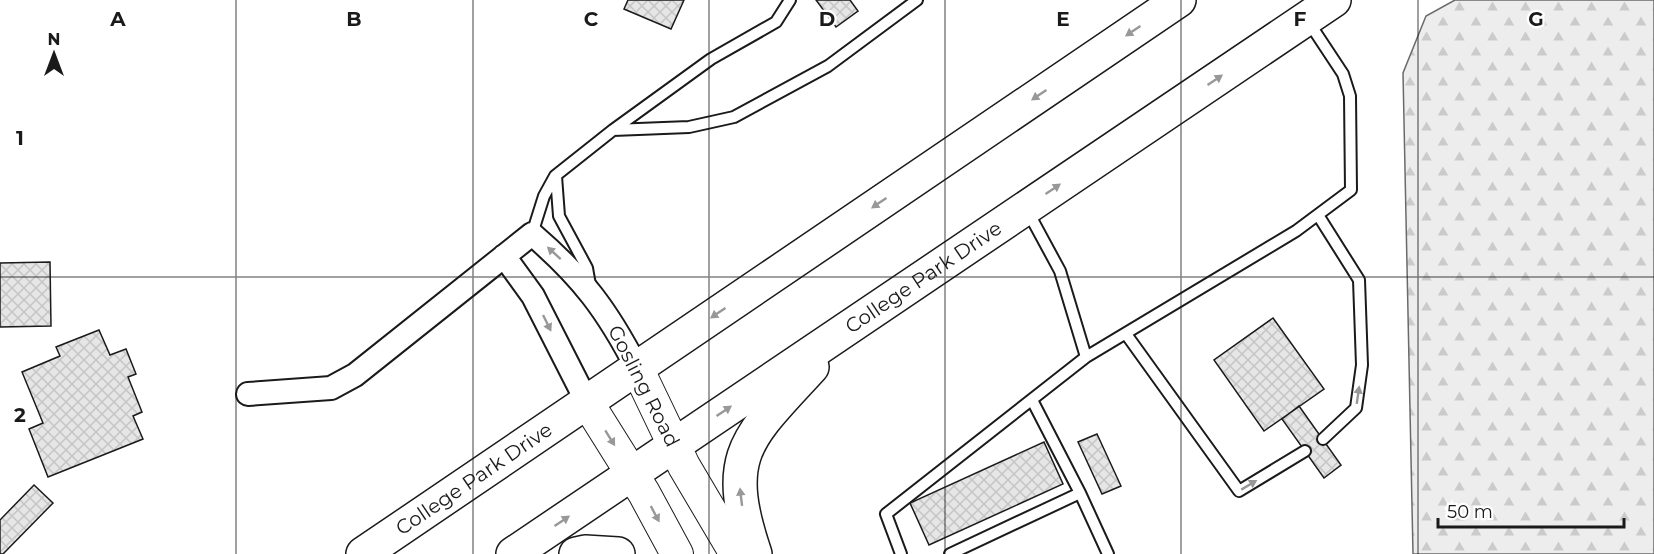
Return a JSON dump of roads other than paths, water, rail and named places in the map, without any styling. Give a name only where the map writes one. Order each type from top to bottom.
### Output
[{"type":"main road","name":"College Park Drive","points":[[363,554],[1179,0]]},
{"type":"main road","name":"College Park Drive","points":[[513,554],[1334,0]]},
{"type":"main road","points":[[755,554],[744,523],[739,484],[743,453],[755,430],[848,327]]},
{"type":"main road","name":"Gosling Road","points":[[637,368],[684,466],[736,554]]},
{"type":"main road","points":[[587,402],[632,474],[677,554]]},
{"type":"main road","points":[[576,554],[585,552],[618,554]]},
{"type":"street","name":"Gosling Road","points":[[532,234],[591,292],[620,335],[637,368]]},
{"type":"street","points":[[248,394],[331,388],[355,375],[532,234]]},
{"type":"street","points":[[504,256],[533,296],[587,402]]},
{"type":"lane","points":[[532,234],[544,196],[555,176],[613,130],[711,59],[776,22],[790,0]]},
{"type":"lane","points":[[613,130],[689,127],[734,117],[828,66],[917,0]]},
{"type":"lane","points":[[901,554],[885,514],[1086,357],[1296,231],[1351,190],[1350,96],[1343,74],[1306,18]]},
{"type":"lane","points":[[555,176],[559,216],[587,268],[591,292]]},
{"type":"lane","points":[[1026,207],[1060,271],[1086,357]]},
{"type":"lane","points":[[1318,215],[1359,280],[1362,365],[1356,408],[1323,439]]},
{"type":"lane","points":[[1126,334],[1239,491],[1305,451]]},
{"type":"lane","points":[[1032,400],[1080,493],[1108,554]]},
{"type":"lane","points":[[950,554],[1080,493]]}]
